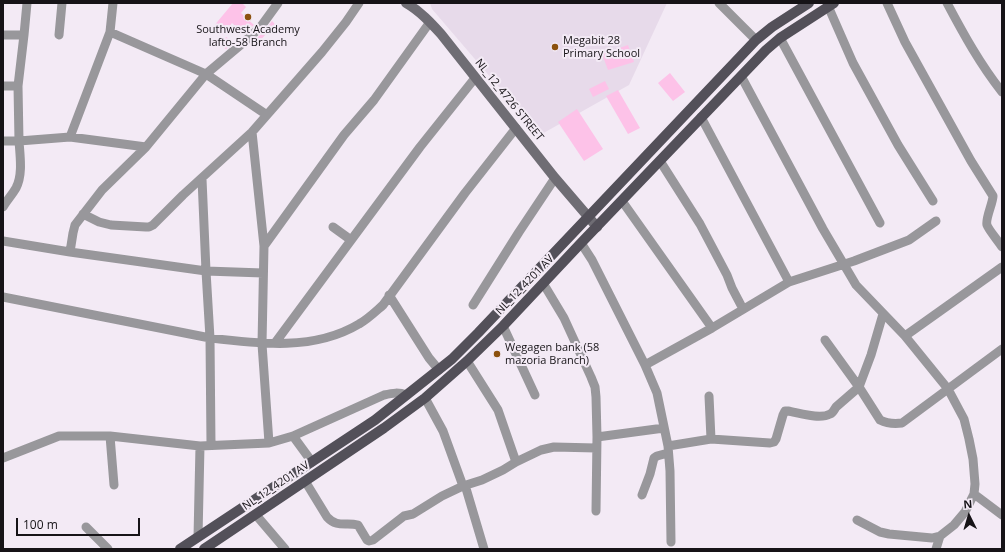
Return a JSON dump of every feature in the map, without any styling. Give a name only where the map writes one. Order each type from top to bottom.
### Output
[{"type":"main road","name":"NL_12_4201 AV","points":[[180,549],[376,420],[452,359],[756,40],[772,27],[808,3]]},
{"type":"main road","name":"NL_12_4201 AV","points":[[204,549],[384,428],[425,398],[503,326],[766,50],[780,38],[831,5]]},
{"type":"street","points":[[4,205],[16,189],[20,174],[18,86],[26,3]]},
{"type":"street","points":[[59,35],[62,3]]},
{"type":"street","points":[[70,137],[110,32],[113,3]]},
{"type":"street","points":[[70,252],[72,233],[75,225],[102,190],[146,147],[206,74],[250,37],[278,3]]},
{"type":"street","points":[[83,214],[99,222],[111,225],[149,227],[153,225],[252,132],[322,52],[359,3]]},
{"type":"street","name":"NL_12_4726 STREET","points":[[406,3],[412,6],[441,34],[555,178],[597,227]]},
{"type":"street","points":[[887,3],[904,42],[971,161],[994,196],[986,224],[1002,247]]},
{"type":"street","points":[[947,3],[971,47],[992,80],[1002,92]]},
{"type":"street","points":[[723,4],[756,40]]},
{"type":"street","points":[[831,5],[857,70],[898,145],[933,201]]},
{"type":"street","points":[[264,246],[344,135],[374,100],[430,22]]},
{"type":"street","points":[[110,32],[206,74],[267,115]]},
{"type":"street","points":[[3,35],[24,35]]},
{"type":"street","points":[[780,38],[880,223]]},
{"type":"street","points":[[741,76],[823,230],[856,285],[905,336],[948,389],[964,419],[973,459],[975,484],[974,494],[965,512],[954,525],[940,536],[932,538],[880,532],[857,520]]},
{"type":"street","points":[[275,343],[335,264],[420,147],[475,78]]},
{"type":"street","points":[[3,86],[18,86]]},
{"type":"street","points":[[701,117],[789,282]]},
{"type":"street","points":[[3,297],[210,338],[262,344],[299,343],[319,340],[339,334],[358,325],[383,306],[389,295],[428,245],[465,193],[516,128]]},
{"type":"street","points":[[252,132],[264,246],[262,344],[269,443]]},
{"type":"street","points":[[3,141],[70,137],[146,147]]},
{"type":"street","points":[[660,161],[700,224],[743,309]]},
{"type":"street","points":[[202,178],[210,338],[211,445]]},
{"type":"street","points":[[473,305],[555,178]]},
{"type":"street","points":[[622,201],[712,328]]},
{"type":"street","points":[[645,365],[712,328],[789,282],[860,259],[908,240],[936,221]]},
{"type":"street","points":[[333,227],[351,240]]},
{"type":"street","points":[[3,241],[206,271],[263,273]]},
{"type":"street","points":[[581,243],[592,260],[645,365],[657,393],[668,449],[670,471],[671,542]]},
{"type":"street","points":[[905,336],[1002,267]]},
{"type":"street","points":[[543,283],[564,318],[595,387],[597,437],[596,511]]},
{"type":"street","points":[[389,295],[429,358],[439,370]]},
{"type":"street","points":[[642,495],[654,458],[668,449],[711,439],[770,443],[774,442],[776,439],[785,411],[818,416],[829,415],[859,387],[871,356],[883,314]]},
{"type":"street","points":[[503,326],[535,395]]},
{"type":"street","points":[[825,340],[859,387],[880,420],[886,423],[894,424],[902,423],[1002,349]]},
{"type":"street","points":[[466,361],[498,410],[516,462]]},
{"type":"street","points":[[3,458],[59,436],[110,436],[200,446],[269,443],[293,436],[384,395],[401,393],[407,395]]},
{"type":"street","points":[[709,396],[711,439]]},
{"type":"street","points":[[425,398],[443,431],[464,485],[484,549]]},
{"type":"street","points":[[597,437],[664,428]]},
{"type":"street","points":[[110,436],[114,485]]},
{"type":"street","points":[[293,436],[312,462]]},
{"type":"street","points":[[198,537],[200,446]]},
{"type":"street","points":[[305,481],[331,521],[336,524],[358,525],[369,541],[373,540],[404,516],[413,514],[442,496],[464,485],[493,475],[516,462],[547,448],[596,448]]},
{"type":"street","points":[[974,494],[1002,515]]},
{"type":"street","points":[[256,514],[285,549]]},
{"type":"street","points":[[86,527],[108,549]]},
{"type":"street","points":[[936,549],[940,536]]},
{"type":"shaded area","name":"Megabit 28 Primary School","points":[[430,3],[667,3],[629,85],[540,135],[432,9]]},
{"type":"building","points":[[233,3],[242,3],[246,7],[241,13],[254,25],[244,34],[232,23],[223,35],[213,27]]},
{"type":"building","points":[[272,21],[275,24],[256,45],[253,42]]},
{"type":"building","points":[[226,37],[235,42],[226,49],[221,46]]},
{"type":"building","points":[[628,45],[634,62],[608,70],[602,54]]},
{"type":"building","points":[[670,73],[685,92],[673,101],[658,83]]},
{"type":"building","points":[[605,81],[609,89],[593,97],[589,89]]},
{"type":"building","points":[[618,90],[640,128],[628,134],[606,96]]},
{"type":"building","points":[[577,109],[603,149],[584,161],[558,122]]},
{"type":"place","name":"Southwest Academy lafto-58 Branch","points":[[248,17]]},
{"type":"place","name":"Megabit 28 Primary School","points":[[555,47]]},
{"type":"place","name":"Wegagen bank (58 mazoria Branch)","points":[[497,354]]}]
